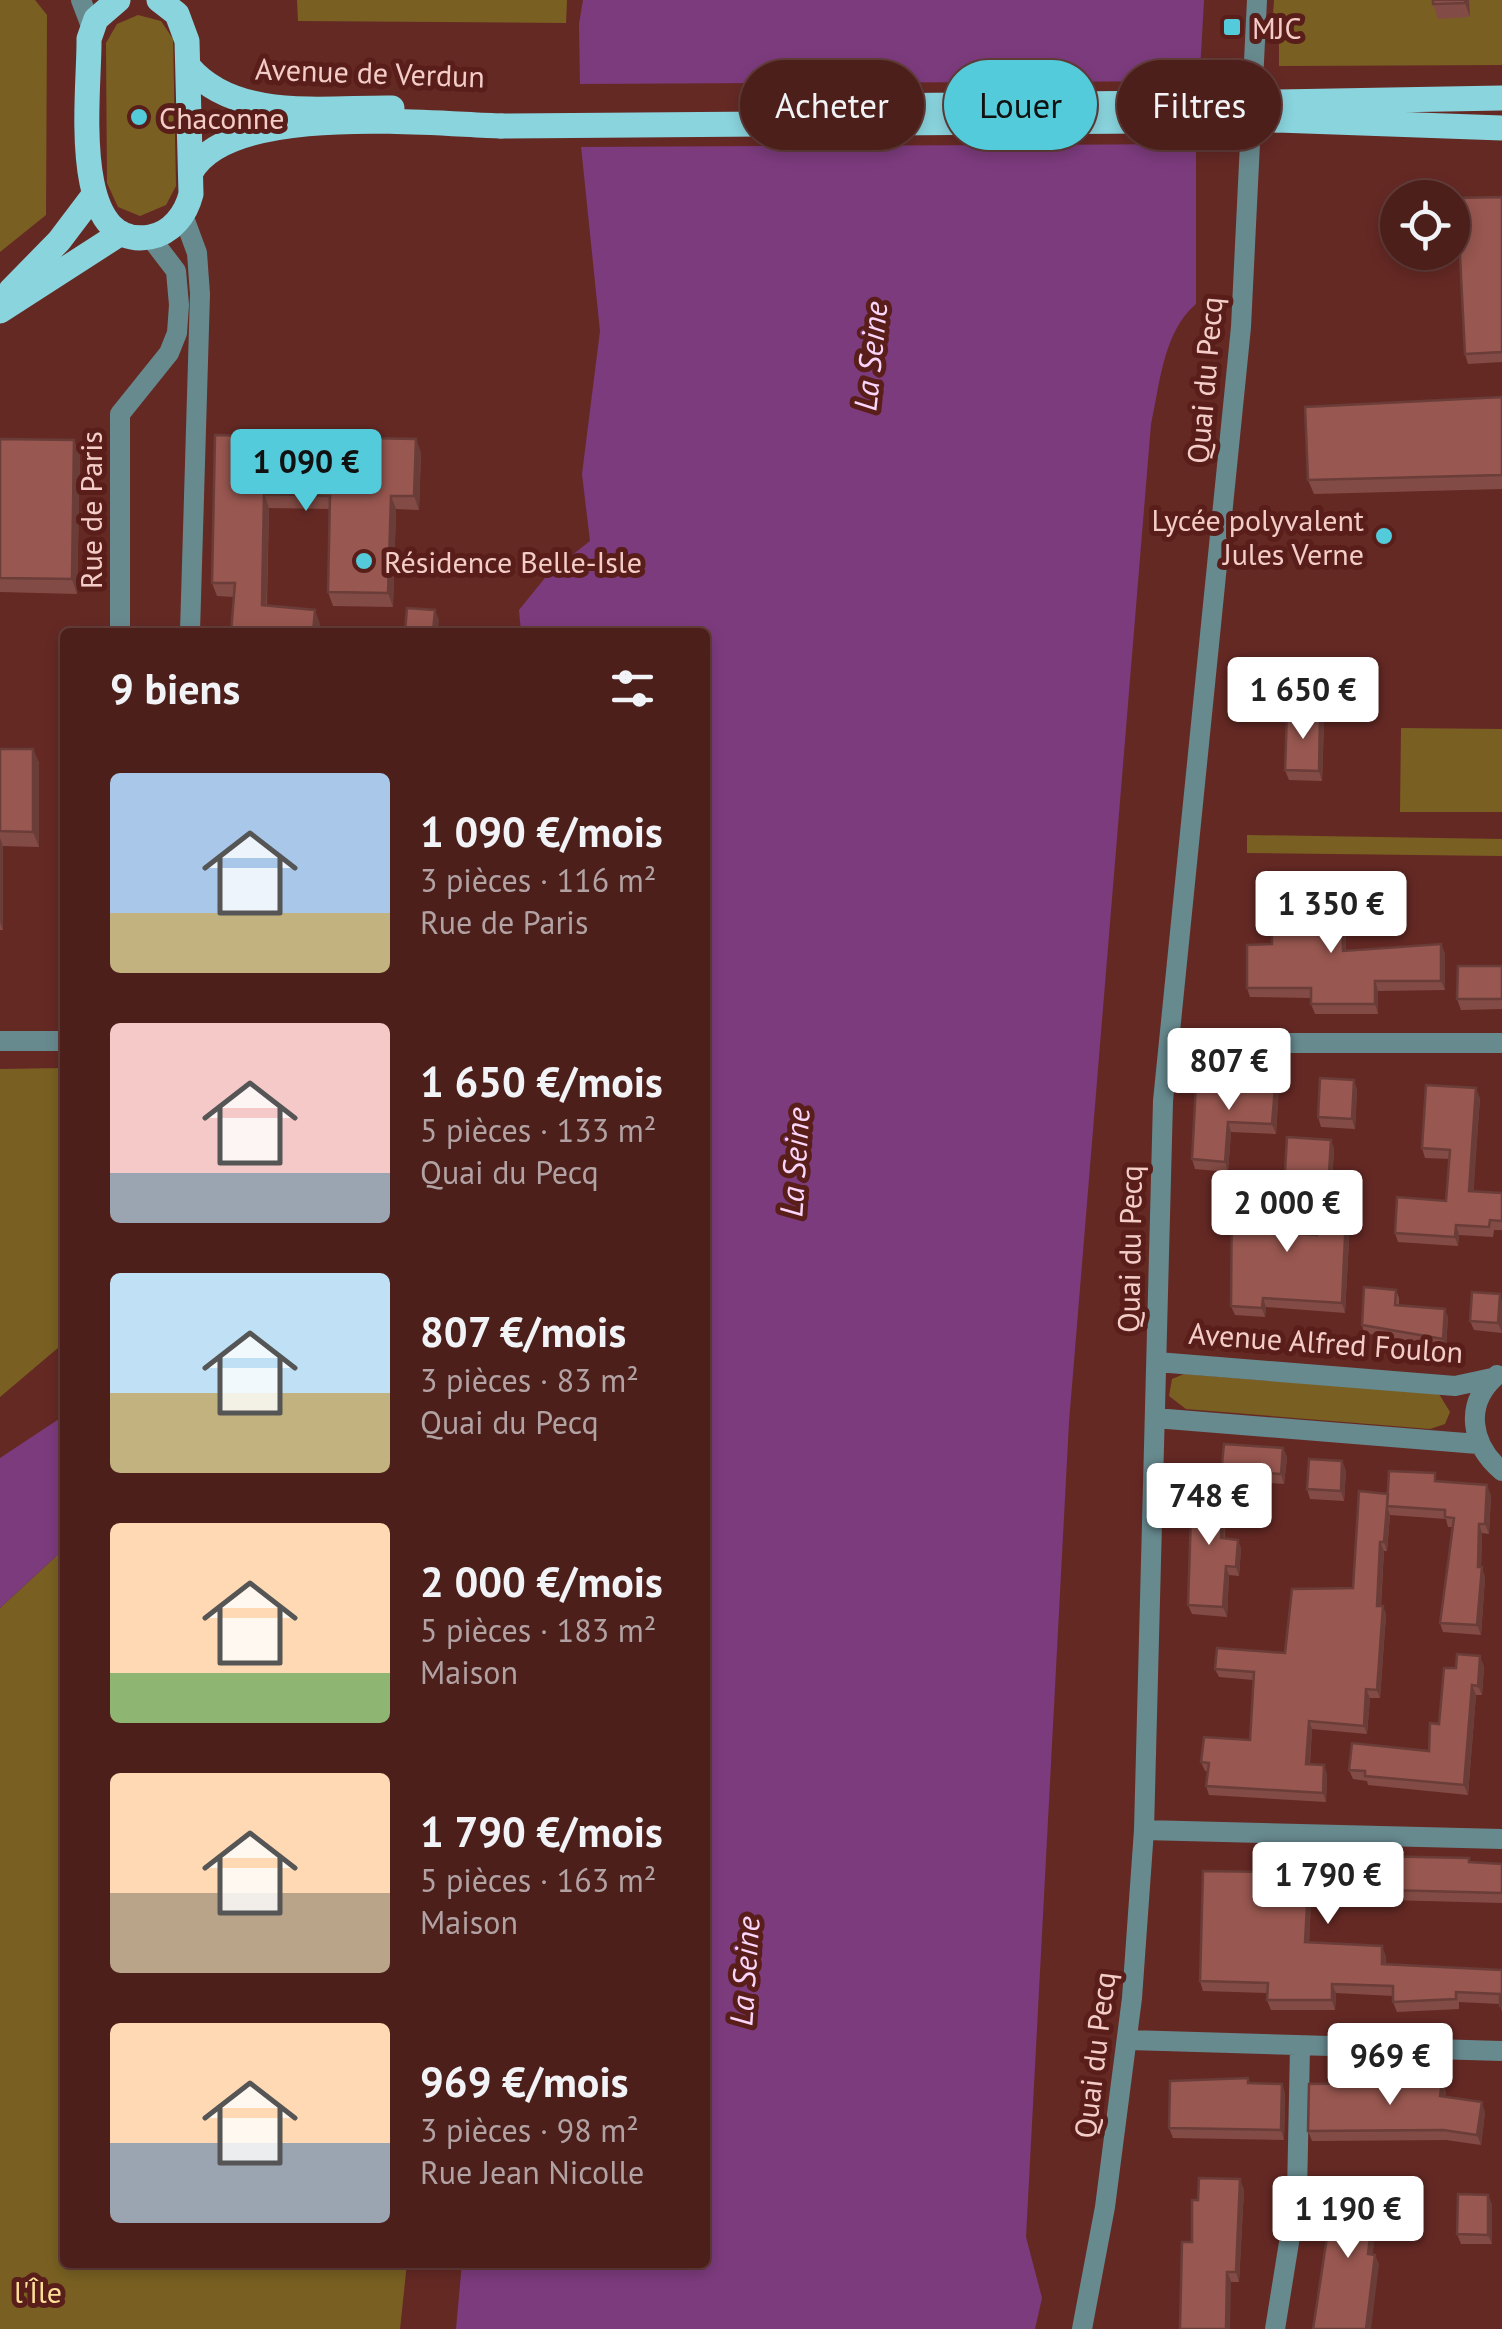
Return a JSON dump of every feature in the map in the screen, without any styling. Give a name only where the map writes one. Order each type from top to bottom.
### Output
[{"type":"main road","points":[[118,0],[102,12],[92,29],[92,196],[100,216],[121,233],[150,237],[168,230],[184,214],[191,194],[189,67],[182,11],[158,0]]},
{"type":"main road","name":"Avenue de Verdun","points":[[189,67],[212,90],[266,105],[501,118]]},
{"type":"main road","points":[[1281,111],[1502,98]]},
{"type":"main road","points":[[1281,111],[1502,128]]},
{"type":"main road","points":[[501,118],[1117,112]]},
{"type":"main road","name":"Avenue de Verdun","points":[[191,172],[208,150],[262,129],[501,118]]},
{"type":"main road","points":[[0,300],[60,241],[92,196]]},
{"type":"main road","points":[[0,311],[121,233]]},
{"type":"street","points":[[81,0],[92,29]]},
{"type":"street","name":"Quai du Pecq","points":[[1082,2329],[1129,2040],[1144,1830],[1168,1043],[1241,327],[1257,0]]},
{"type":"street","points":[[184,214],[197,254],[200,294],[190,628]]},
{"type":"street","name":"Rue de Paris","points":[[120,628],[120,414],[168,353],[177,334],[180,306],[176,271],[150,237]]},
{"type":"street","points":[[0,1041],[60,1041]]},
{"type":"street","points":[[1168,1043],[1502,1042]]},
{"type":"street","name":"Avenue Alfred Foulon","points":[[1157,1362],[1455,1386],[1497,1375]]},
{"type":"street","name":"Avenue Alfred Foulon","points":[[1478,1444],[1474,1414],[1497,1375]]},
{"type":"street","points":[[1155,1418],[1478,1444],[1502,1471]]},
{"type":"street","points":[[1144,1830],[1502,1839]]},
{"type":"street","points":[[1129,2040],[1502,2051]]},
{"type":"street","points":[[1275,2329],[1297,2193],[1300,2047]]},
{"type":"green space","points":[[0,0],[35,0],[47,15],[46,215],[0,252]]},
{"type":"green space","points":[[297,0],[567,0],[566,23],[298,21]]},
{"type":"green space","points":[[1274,0],[1502,0],[1502,65],[1281,66],[1279,16],[1273,15]]},
{"type":"green space","points":[[138,15],[161,21],[173,39],[176,186],[166,205],[140,216],[118,207],[107,183],[106,43],[117,24]]},
{"type":"green space","points":[[1401,728],[1502,729],[1502,812],[1400,812]]},
{"type":"green space","points":[[1247,835],[1502,839],[1502,856],[1247,853]]},
{"type":"green space","points":[[60,1068],[60,1346],[0,1397],[0,1069]]},
{"type":"green space","points":[[1184,1374],[1439,1394],[1450,1412],[1445,1424],[1430,1429],[1186,1409],[1169,1396],[1172,1379]]},
{"type":"green space","name":"l'Île","points":[[60,1553],[60,2268],[406,2268],[400,2329],[0,2329],[0,1608]]},
{"type":"water","name":"La Seine","points":[[583,0],[1204,0],[1201,60],[1117,60],[1117,150],[1196,150],[1196,304],[1176,329],[1170,344],[1151,424],[1069,1422],[1026,2237],[1042,2298],[1035,2329],[456,2329],[462,2268],[710,2268],[710,628],[521,628],[519,610],[549,573],[590,541],[582,474],[600,331],[581,146],[579,24]]},
{"type":"water","points":[[60,1418],[60,1553],[0,1608],[0,1458]]},
{"type":"pier","points":[[1117,81],[1117,144],[1097,144],[1097,82]]},
{"type":"pier","points":[[924,82],[944,82],[944,145],[924,145]]},
{"type":"pier","points":[[740,83],[740,146],[577,147],[575,84]]},
{"type":"building","points":[[1433,0],[1465,0],[1465,3],[1433,4]]},
{"type":"building","points":[[1502,197],[1502,352],[1465,354],[1461,270],[1470,270],[1470,198]]},
{"type":"building","points":[[1502,397],[1502,475],[1308,480],[1305,407]]},
{"type":"building","name":"Résidence Belle-Isle","points":[[215,435],[416,439],[414,496],[391,496],[388,593],[328,592],[330,496],[264,494],[262,605],[315,610],[313,628],[231,628],[235,583],[212,583]]},
{"type":"building","points":[[0,439],[74,440],[72,579],[0,578]]},
{"type":"building","points":[[407,608],[435,610],[433,628],[405,628]]},
{"type":"building","points":[[1287,713],[1320,714],[1319,771],[1285,770]]},
{"type":"building","points":[[0,749],[33,749],[33,832],[0,831]]},
{"type":"building","points":[[1342,898],[1343,951],[1441,944],[1441,981],[1375,981],[1375,1004],[1311,1004],[1311,988],[1247,988],[1247,945],[1272,944],[1272,899]]},
{"type":"building","points":[[1458,966],[1502,966],[1502,999],[1457,999]]},
{"type":"building","points":[[1250,1074],[1276,1075],[1272,1124],[1228,1122],[1225,1162],[1192,1159],[1196,1084],[1249,1088]]},
{"type":"building","points":[[1320,1078],[1354,1080],[1352,1119],[1318,1117]]},
{"type":"building","points":[[1426,1085],[1476,1088],[1469,1191],[1502,1193],[1502,1221],[1490,1220],[1489,1227],[1456,1225],[1455,1237],[1395,1233],[1397,1197],[1446,1201],[1450,1150],[1422,1148]]},
{"type":"building","points":[[1287,1137],[1331,1140],[1329,1173],[1285,1171]]},
{"type":"building","points":[[1232,1191],[1260,1193],[1258,1232],[1317,1235],[1319,1192],[1347,1194],[1342,1303],[1263,1298],[1262,1308],[1231,1306]]},
{"type":"building","points":[[1364,1287],[1396,1290],[1395,1305],[1445,1309],[1443,1339],[1362,1325]]},
{"type":"building","points":[[1472,1292],[1500,1294],[1498,1323],[1470,1321]]},
{"type":"building","points":[[1224,1444],[1283,1448],[1281,1474],[1221,1474]]},
{"type":"building","points":[[1309,1459],[1342,1461],[1341,1491],[1307,1489]]},
{"type":"building","points":[[1389,1471],[1435,1473],[1435,1481],[1487,1485],[1485,1524],[1479,1524],[1478,1567],[1482,1567],[1477,1625],[1440,1623],[1454,1518],[1445,1517],[1445,1510],[1387,1506]]},
{"type":"building","points":[[1192,1485],[1223,1487],[1221,1538],[1238,1540],[1236,1567],[1226,1566],[1223,1607],[1188,1605]]},
{"type":"building","points":[[1359,1491],[1388,1494],[1384,1542],[1380,1542],[1377,1606],[1383,1606],[1377,1690],[1366,1689],[1364,1726],[1309,1721],[1306,1764],[1324,1765],[1323,1793],[1206,1786],[1209,1763],[1201,1762],[1204,1737],[1250,1740],[1254,1672],[1215,1669],[1217,1648],[1285,1653],[1292,1589],[1353,1588]]},
{"type":"building","points":[[1457,1654],[1480,1656],[1478,1686],[1472,1685],[1464,1785],[1365,1776],[1365,1771],[1349,1770],[1352,1743],[1429,1751],[1430,1723],[1439,1724],[1444,1668],[1456,1668]]},
{"type":"building","points":[[1272,1854],[1469,1858],[1469,1862],[1502,1864],[1502,1893],[1308,1888],[1305,1942],[1382,1946],[1382,1964],[1502,1970],[1502,2006],[1500,1994],[1456,1992],[1456,1999],[1393,2002],[1393,1986],[1332,1984],[1332,2000],[1267,2000],[1268,1983],[1200,1981],[1203,1871],[1271,1872]]},
{"type":"building","points":[[1248,2078],[1248,2083],[1282,2084],[1281,2130],[1169,2128],[1170,2081]]},
{"type":"building","points":[[1442,2082],[1440,2096],[1482,2102],[1477,2135],[1443,2130],[1308,2131],[1309,2084]]},
{"type":"building","points":[[1199,2178],[1240,2179],[1236,2272],[1227,2272],[1226,2329],[1180,2329],[1182,2242],[1192,2242],[1192,2200],[1198,2200]]},
{"type":"building","points":[[1335,2185],[1382,2192],[1379,2213],[1373,2212],[1368,2254],[1375,2255],[1366,2329],[1313,2329]]},
{"type":"building","points":[[1458,2194],[1488,2195],[1488,2235],[1457,2234]]},
{"type":"place","name":"MJC","points":[[1232,27]]},
{"type":"place","name":"Chaconne","points":[[139,117]]},
{"type":"place","name":"Lycée polyvalent Jules Verne","points":[[1384,536]]},
{"type":"place","name":"Résidence Belle-Isle","points":[[364,561]]}]
